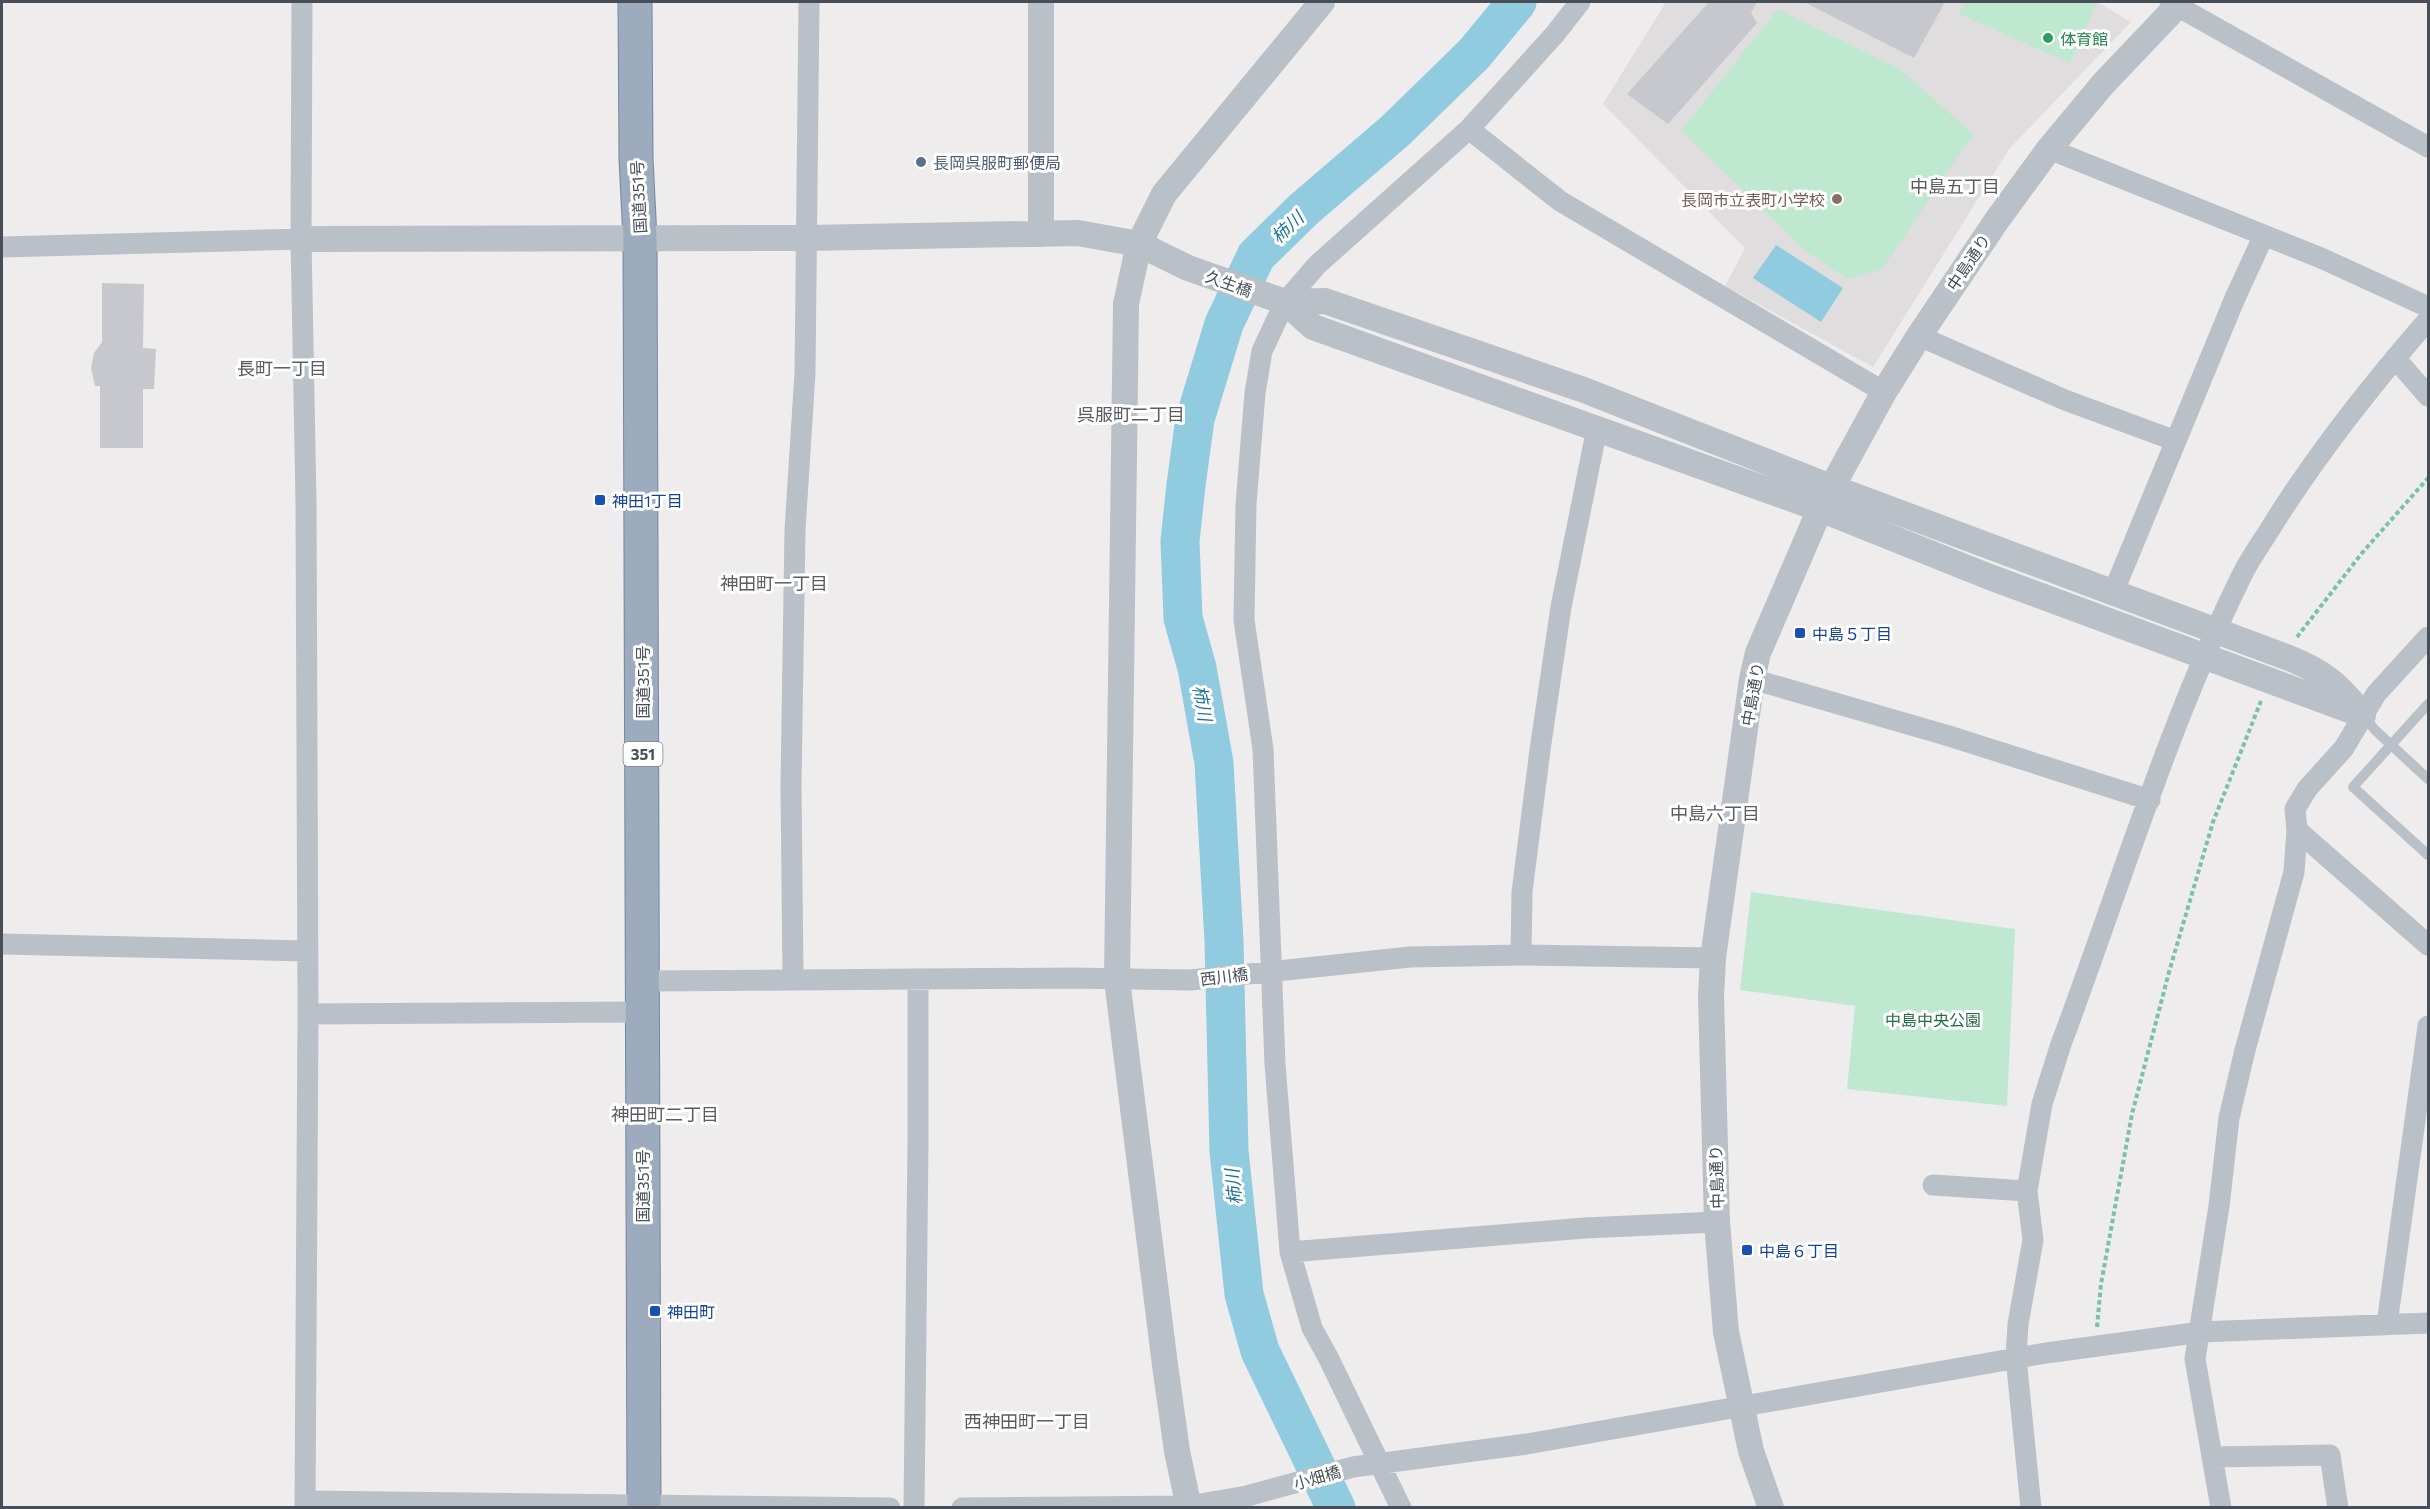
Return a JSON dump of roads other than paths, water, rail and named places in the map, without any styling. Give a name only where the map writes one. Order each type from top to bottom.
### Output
[{"type":"highway","name":"国道351号","points":[[635,2],[636,158],[640,239],[644,1506]]},
{"type":"street","points":[[302,2],[300,239],[306,502],[308,1014],[305,1504],[890,1508]]},
{"type":"street","points":[[793,978],[791,786],[795,530],[805,373],[809,2]]},
{"type":"street","points":[[1041,2],[1041,234]]},
{"type":"street","points":[[1189,1507],[1177,1451],[1165,1365],[1117,980],[1126,304],[1139,244],[1164,194],[1322,2]]},
{"type":"street","points":[[1401,1508],[1312,1328],[1290,1252],[1275,1064],[1264,971],[1263,749],[1244,620],[1246,504],[1255,393],[1262,351],[1278,300],[1469,129],[1556,34],[1581,2]]},
{"type":"street","points":[[2176,3],[2428,147]]},
{"type":"street","name":"中島通り","points":[[1771,1508],[1751,1451],[1726,1332],[1717,1222],[1711,996],[1713,958],[1752,679],[1758,653],[1826,498],[1884,392],[1919,336],[1997,220],[2049,149],[2103,84],[2176,3]]},
{"type":"street","points":[[1469,129],[1560,201],[1884,392]]},
{"type":"street","points":[[2049,149],[2321,258],[2428,307]]},
{"type":"street","name":"久生橋","points":[[300,239],[807,238],[1078,233],[1139,244],[1188,268],[1278,300]]},
{"type":"street","points":[[2113,593],[2235,298],[2264,235]]},
{"type":"street","points":[[2,246],[300,239]]},
{"type":"street","points":[[1278,300],[1313,327],[1597,428],[1826,498],[2113,593],[2289,658],[2315,669],[2338,685],[2363,715]]},
{"type":"street","points":[[1278,300],[1326,301],[1584,390],[1826,498],[1987,576],[2363,715]]},
{"type":"street","points":[[2031,1508],[2016,1358],[2018,1324],[2033,1240],[2027,1191],[2043,1104],[2058,1054],[2204,656],[2245,569],[2294,490],[2395,358],[2428,320]]},
{"type":"street","points":[[1919,336],[2065,400],[2176,441]]},
{"type":"street","points":[[2395,358],[2428,396]]},
{"type":"street","points":[[1521,955],[1522,892],[1561,607],[1597,428]]},
{"type":"street","points":[[2220,1508],[2195,1359],[2219,1206],[2229,1118],[2245,1050],[2294,872],[2297,830],[2295,809],[2307,789],[2344,748],[2376,694],[2428,637]]},
{"type":"street","points":[[1752,679],[1949,736],[2150,800]]},
{"type":"street","points":[[2297,830],[2428,945]]},
{"type":"street","points":[[2,944],[307,951]]},
{"type":"street","name":"西川橋","points":[[308,1014],[642,996],[793,978],[1191,980],[1410,957],[1521,955],[1713,958]]},
{"type":"street","points":[[914,1508],[918,979]]},
{"type":"street","points":[[2386,1323],[2428,1026]]},
{"type":"street","points":[[1933,1185],[2027,1191]]},
{"type":"street","points":[[1290,1252],[1585,1228],[1717,1222]]},
{"type":"street","name":"小畑橋","points":[[962,1508],[1189,1507],[1281,1488],[1353,1467],[1527,1444],[2016,1358],[2200,1332],[2428,1323]]},
{"type":"street","points":[[2212,1457],[2330,1455],[2338,1508]]},
{"type":"lane","points":[[2428,704],[2353,787],[2428,855]]},
{"type":"lane","points":[[2363,715],[2428,779]]},
{"type":"water","points":[[1776,245],[1843,288],[1821,322],[1753,278]]},
{"type":"waterway","name":"柿川","points":[[1336,1508],[1260,1351],[1244,1294],[1229,1151],[1224,941],[1214,763],[1197,668],[1183,618],[1180,541],[1186,485],[1195,419],[1224,324],[1256,256],[1304,209],[1395,131],[1474,54],[1517,2]]},
{"type":"place","name":"体育館","points":[[2048,38]]},
{"type":"place","name":"長岡呉服町郵便局","points":[[921,162]]},
{"type":"place","name":"長岡市立表町小学校","points":[[1837,199]]},
{"type":"place","name":"神田1丁目","points":[[600,500]]},
{"type":"place","name":"中島５丁目","points":[[1800,633]]},
{"type":"place","name":"中島６丁目","points":[[1747,1250]]},
{"type":"place","name":"神田町","points":[[655,1311]]},
{"type":"district","name":"中島五丁目","points":[[1955,186]]},
{"type":"district","name":"長町一丁目","points":[[282,368]]},
{"type":"district","name":"呉服町二丁目","points":[[1131,414]]},
{"type":"district","name":"神田町一丁目","points":[[774,583]]},
{"type":"district","name":"中島六丁目","points":[[1715,813]]},
{"type":"district","name":"神田町二丁目","points":[[665,1114]]},
{"type":"district","name":"西神田町一丁目","points":[[1027,1421]]},
{"type":"park label","name":"中島中央公園","points":[[1933,1019]]}]
